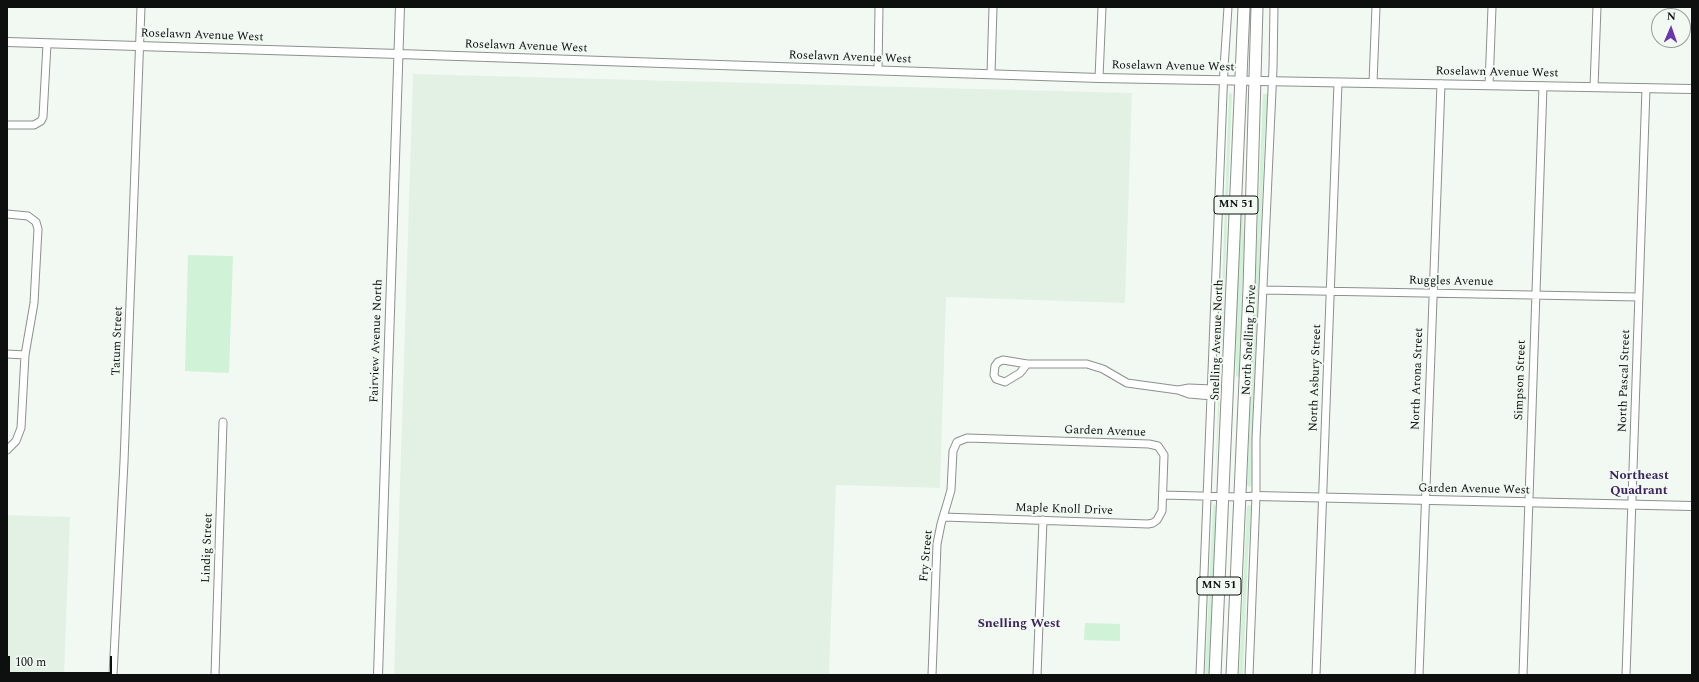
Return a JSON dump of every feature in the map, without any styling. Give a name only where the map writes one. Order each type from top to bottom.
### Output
[{"type":"main road","name":"Snelling Avenue North","points":[[1215,675],[1244,7]]},
{"type":"main road","name":"MN 51","points":[[1232,675],[1249,289],[1257,7]]},
{"type":"street","name":"Tatum Street","points":[[112,675],[124,462],[141,7]]},
{"type":"street","name":"Fairview Avenue North","points":[[378,675],[400,7]]},
{"type":"street","points":[[878,70],[879,7]]},
{"type":"street","points":[[991,74],[993,7]]},
{"type":"street","points":[[1100,78],[1102,7]]},
{"type":"street","points":[[1200,675],[1228,7]]},
{"type":"street","name":"North Snelling Drive","points":[[1249,675],[1256,496],[1256,439],[1274,7]]},
{"type":"street","points":[[1373,83],[1376,7]]},
{"type":"street","points":[[1490,85],[1492,7]]},
{"type":"street","points":[[1594,87],[1597,7]]},
{"type":"street","name":"Roselawn Avenue West","points":[[7,42],[1100,78],[1692,89]]},
{"type":"street","points":[[7,125],[29,126],[37,124],[43,117],[47,44]]},
{"type":"street","name":"North Asbury Street","points":[[1316,675],[1338,83]]},
{"type":"street","name":"North Arona Street","points":[[1419,675],[1424,500],[1441,84]]},
{"type":"street","name":"Simpson Street","points":[[1523,675],[1543,86]]},
{"type":"street","name":"North Pascal Street","points":[[1626,675],[1646,88]]},
{"type":"street","points":[[7,214],[31,217],[38,226],[34,303],[25,355],[22,428],[16,441],[7,450]]},
{"type":"street","name":"Ruggles Avenue","points":[[1263,290],[1638,297]]},
{"type":"street","points":[[7,354],[25,355]]},
{"type":"street","points":[[1027,364],[1087,364],[1103,369],[1127,383],[1178,390],[1189,388],[1212,392]]},
{"type":"street","name":"Lindig Street","points":[[215,675],[223,422]]},
{"type":"street","name":"Garden Avenue","points":[[957,442],[967,438],[1154,444],[1158,446],[1164,455],[1164,495]]},
{"type":"street","name":"Fry Street","points":[[932,675],[937,544],[951,490],[953,448],[957,442]]},
{"type":"street","points":[[1164,495],[1223,497],[1256,496]]},
{"type":"street","name":"Maple Knoll Drive","points":[[943,517],[1148,524],[1157,520],[1162,511],[1164,495]]},
{"type":"street","name":"Garden Avenue West","points":[[1256,496],[1631,506],[1692,506]]},
{"type":"street","points":[[1038,675],[1043,520]]},
{"type":"shaded area","points":[[413,74],[1132,93],[1125,303],[946,297],[940,488],[836,485],[829,675],[394,675]]},
{"type":"shaded area","points":[[7,515],[70,517],[64,675],[7,675]]},
{"type":"green space","points":[[1229,93],[1232,94],[1215,487]]},
{"type":"green space","points":[[1263,94],[1268,94],[1265,131],[1252,443],[1253,464],[1251,486],[1248,487],[1247,485]]},
{"type":"green space","points":[[1240,203],[1243,203],[1244,244],[1239,377],[1236,376],[1235,335]]},
{"type":"green space","points":[[188,255],[233,256],[229,373],[185,371]]},
{"type":"green space","points":[[1214,504],[1216,506],[1210,669],[1209,675],[1205,675],[1213,505]]},
{"type":"green space","points":[[1248,505],[1251,506],[1243,675],[1239,675],[1247,507]]},
{"type":"green space","points":[[1085,623],[1120,624],[1120,641],[1084,640]]},
{"type":"district","name":"Northeast Quadrant","points":[[1639,484]]},
{"type":"district","name":"Snelling West","points":[[1019,624]]}]
